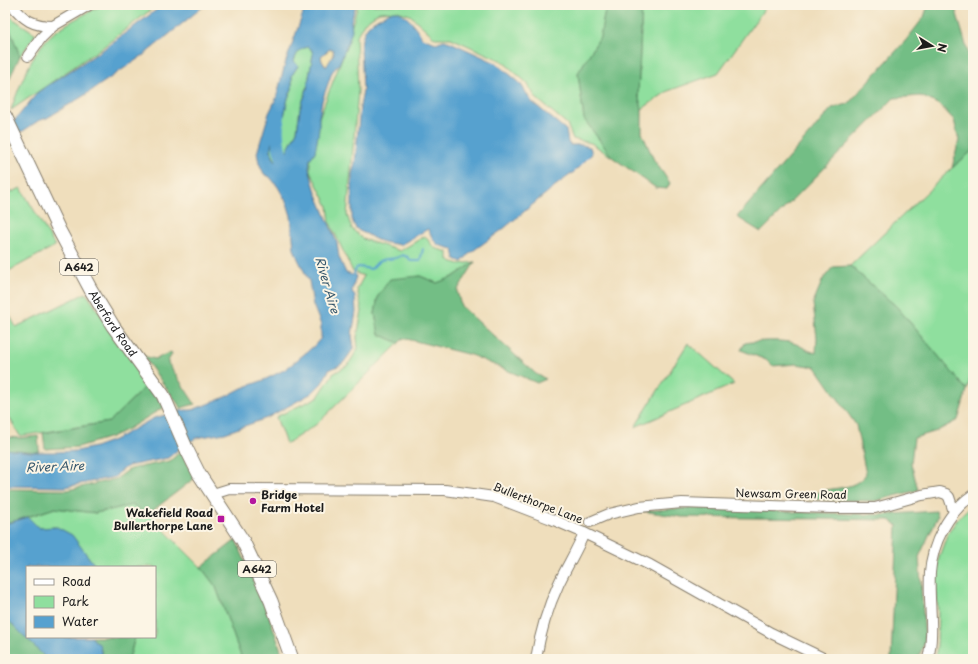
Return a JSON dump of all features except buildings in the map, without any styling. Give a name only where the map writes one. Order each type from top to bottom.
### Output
[{"type":"main road","name":"Aberford Road","points":[[6,117],[60,230],[91,290],[113,326],[163,395],[199,474],[213,494]]},
{"type":"main road","name":"A642","points":[[213,494],[243,541],[271,601],[292,659]]},
{"type":"street","points":[[12,5],[18,12],[31,22],[39,26],[52,26]]},
{"type":"street","points":[[28,56],[52,26],[89,5]]},
{"type":"street","name":"Bullerthorpe Lane","points":[[213,494],[229,489],[445,490],[494,497],[584,533],[650,565],[771,633],[825,659]]},
{"type":"street","name":"Newsam Green Road","points":[[590,522],[609,514],[639,507],[675,503],[875,508],[922,495],[940,492],[949,497],[954,512]]},
{"type":"street","points":[[928,659],[931,648],[930,573],[934,551],[942,530],[954,512],[973,495]]},
{"type":"street","points":[[536,659],[540,636],[559,583],[584,533]]},
{"type":"green space","points":[[102,5],[157,5],[103,47],[11,110],[29,65],[43,44],[59,29]]},
{"type":"green space","points":[[358,5],[606,5],[600,37],[578,73],[584,119],[612,157],[591,143],[573,139],[567,124],[536,98],[527,83],[502,61],[451,38],[435,38],[410,15],[397,11],[379,12],[364,23],[356,37],[358,91],[347,215],[352,229],[363,239],[400,251],[425,236],[434,248],[448,252],[448,260],[459,264],[475,262],[453,277],[437,283],[420,276],[378,296],[375,314],[379,334],[399,343],[317,424],[286,444],[276,417],[318,397],[333,374],[348,365],[358,349],[357,337],[362,311],[357,289],[364,276],[353,272],[330,223],[328,206],[310,171],[310,141],[342,58]]},
{"type":"green space","points":[[606,5],[642,5],[638,95],[642,109],[642,133],[654,160],[670,183],[667,189],[656,188],[612,157],[584,119],[578,73],[600,37]]},
{"type":"green space","points":[[642,5],[767,5],[718,73],[668,91],[642,109],[638,95]]},
{"type":"green space","points":[[928,5],[952,5],[955,7],[973,70],[973,150],[952,168],[959,140],[954,120],[940,105],[921,96],[894,98],[761,232],[737,217],[832,108],[848,104],[907,39],[924,17]]},
{"type":"green space","points":[[5,10],[12,18],[36,34],[20,56],[5,17]]},
{"type":"green space","points":[[5,17],[20,56],[5,88]]},
{"type":"green space","points":[[308,47],[311,49],[313,54],[307,88],[300,109],[297,131],[281,161],[276,161],[272,154],[271,144],[280,131],[288,98],[292,89],[292,75],[298,66],[294,61],[302,49]]},
{"type":"green space","points":[[973,150],[973,369],[967,390],[897,307],[850,266],[952,168]]},
{"type":"green space","points":[[21,188],[55,246],[5,273],[5,195]]},
{"type":"green space","points":[[475,262],[457,291],[461,306],[536,374],[546,379],[537,383],[471,355],[403,338],[399,343],[379,334],[375,314],[378,296],[390,279],[420,276],[437,283],[453,277]]},
{"type":"green space","points":[[850,266],[897,307],[967,390],[958,420],[937,431],[914,438],[911,463],[918,490],[875,501],[808,499],[819,492],[850,486],[866,474],[856,425],[816,367],[796,364],[772,366],[766,360],[741,350],[745,343],[778,341],[791,342],[816,353],[817,338],[813,303],[823,279],[833,267]]},
{"type":"green space","points":[[86,293],[148,384],[109,422],[20,436],[5,410],[5,307],[16,327]]},
{"type":"green space","points":[[688,343],[734,384],[635,427]]},
{"type":"green space","points":[[171,352],[172,354],[168,363],[195,404],[181,408],[143,356],[155,359]]},
{"type":"green space","points":[[148,384],[164,407],[128,429],[111,437],[78,447],[45,449],[43,433],[109,422]]},
{"type":"green space","points":[[38,436],[38,452],[5,449],[5,437],[20,438]]},
{"type":"green space","points":[[181,451],[195,478],[148,514],[133,505],[95,513],[55,508],[5,524],[5,489],[68,490],[116,479],[130,469],[170,461]]},
{"type":"green space","points":[[973,504],[973,659],[935,659],[938,612],[936,585],[939,557],[947,535],[958,518]]},
{"type":"green space","points":[[133,505],[148,514],[201,567],[216,587],[242,659],[129,659],[135,638],[156,638],[156,566],[95,566],[56,527],[39,528],[28,517],[55,508],[95,513]]},
{"type":"green space","points":[[685,508],[881,515],[936,511],[938,516],[919,557],[925,641],[918,659],[891,659],[897,525],[890,520],[682,517],[642,511]]},
{"type":"green space","points":[[236,540],[269,616],[284,659],[242,659],[216,587],[201,567]]},
{"type":"green space","points":[[5,617],[43,655],[45,659],[11,659],[5,652]]},
{"type":"green space","points":[[135,638],[129,659],[102,659],[100,645],[93,639]]},
{"type":"sand","points":[[333,48],[333,53],[326,67],[321,56]]},
{"type":"water","points":[[163,5],[205,5],[145,54],[85,95],[20,132],[5,145],[5,127],[15,120],[38,92],[101,51]]},
{"type":"water","points":[[306,5],[356,5],[351,21],[352,30],[348,43],[339,64],[332,72],[322,101],[317,142],[315,152],[310,159],[309,169],[316,192],[337,243],[339,257],[346,273],[356,276],[352,291],[355,297],[356,312],[352,335],[354,348],[344,362],[329,370],[322,383],[312,393],[267,418],[225,433],[196,438],[168,458],[128,466],[119,472],[115,477],[65,487],[5,486],[5,449],[30,452],[54,452],[77,451],[95,447],[114,440],[154,418],[185,410],[192,410],[264,380],[286,369],[314,346],[321,338],[321,325],[313,305],[309,281],[294,249],[291,216],[287,203],[278,187],[270,177],[264,174],[259,163],[257,153],[269,113],[276,99],[285,64]],"holes":[[[308,47],[311,49],[313,54],[307,89],[300,109],[297,131],[281,161],[276,161],[273,157],[271,145],[275,137],[281,131],[280,126],[283,121],[288,98],[292,89],[292,75],[298,66],[294,61],[299,52]],[[330,49],[333,49],[334,53],[326,67],[321,56]]]},
{"type":"water","points":[[393,11],[406,17],[414,25],[422,38],[436,43],[444,40],[450,42],[496,63],[520,83],[532,102],[566,130],[570,145],[590,147],[592,154],[574,172],[502,230],[470,253],[462,262],[455,259],[453,249],[438,245],[428,229],[400,245],[378,240],[357,229],[352,219],[352,174],[355,163],[363,90],[362,38],[367,27],[371,23]]},
{"type":"water","points":[[28,517],[39,528],[57,527],[72,535],[95,566],[26,566],[26,638],[5,617],[5,524]]},
{"type":"water","points":[[26,638],[92,638],[100,645],[102,659],[45,659],[43,655]]},
{"type":"waterway","name":"River Aire","points":[[278,117],[277,133],[279,147],[289,175]]},
{"type":"waterway","points":[[353,277],[356,268],[371,269],[377,262],[385,259],[397,258],[402,255],[408,257],[411,261],[420,261],[423,249]]},
{"type":"place","name":"Bridge Farm Hotel","points":[[253,501]]},
{"type":"place","name":"Wakefield Road Bullerthorpe Lane","points":[[221,519]]}]
